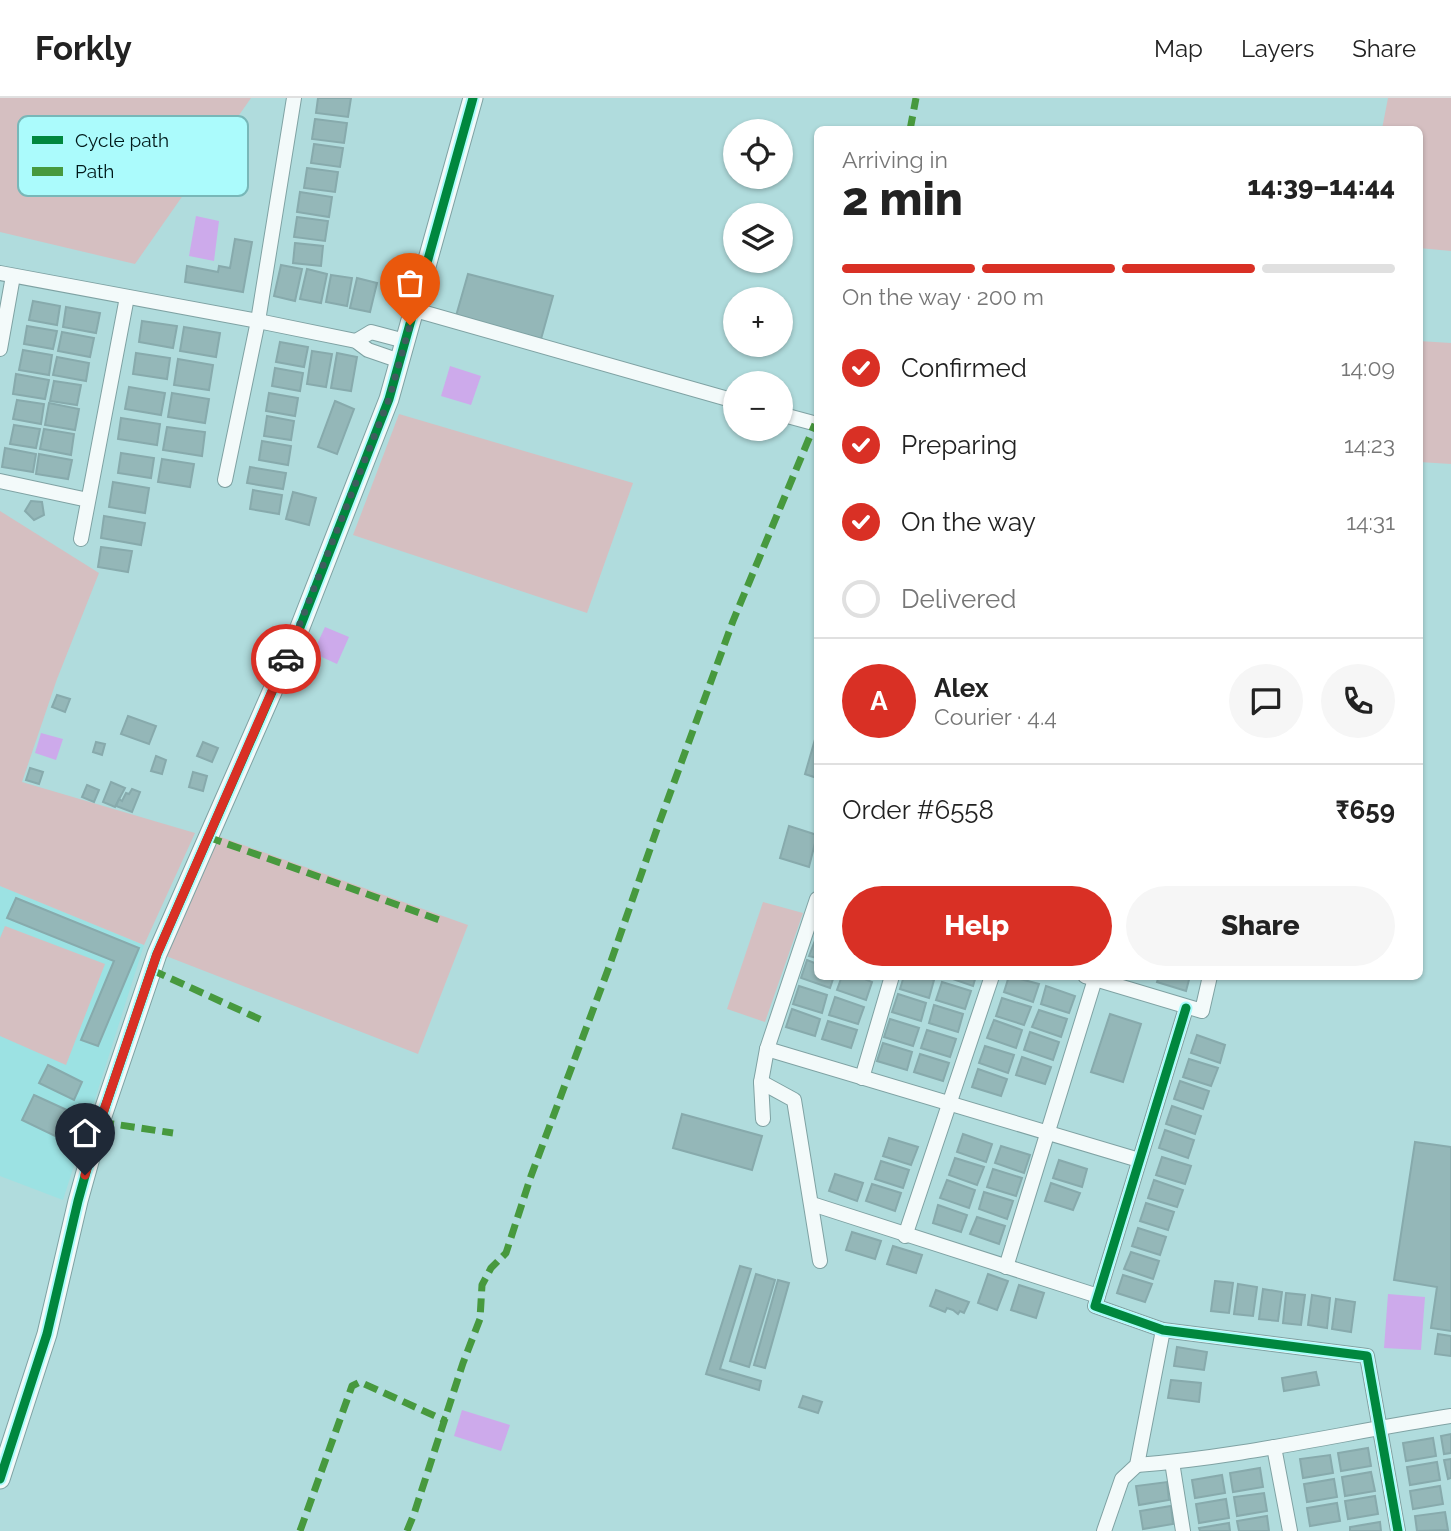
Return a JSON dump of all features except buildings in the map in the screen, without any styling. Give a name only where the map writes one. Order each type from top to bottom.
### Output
[{"type":"street","points":[[225,480],[258,321],[294,98]]},
{"type":"street","points":[[0,1479],[47,1335],[78,1201],[100,1122],[157,954],[297,635],[389,399],[473,98]]},
{"type":"street","points":[[0,349],[7,274],[356,341],[368,350],[400,361]]},
{"type":"street","points":[[81,539],[127,297]]},
{"type":"street","points":[[415,310],[723,398]]},
{"type":"street","points":[[356,341],[371,331],[405,341]]},
{"type":"street","points":[[793,418],[814,423]]},
{"type":"street","points":[[0,481],[88,500]]},
{"type":"street","points":[[763,1119],[761,1082],[767,1049],[814,908]]},
{"type":"street","points":[[862,1078],[891,980]]},
{"type":"street","points":[[905,1236],[991,980]]},
{"type":"street","points":[[1006,1267],[1049,1134],[1091,980]]},
{"type":"street","points":[[1098,980],[1202,1011],[1209,980]]},
{"type":"street","points":[[1186,1008],[1096,1307],[1163,1330],[1367,1356],[1398,1531]]},
{"type":"street","points":[[767,1049],[1139,1160]]},
{"type":"street","points":[[761,1082],[794,1100],[820,1261]]},
{"type":"street","points":[[812,1204],[1098,1296]]},
{"type":"street","points":[[1138,1465],[1163,1330]]},
{"type":"street","points":[[1104,1531],[1122,1479],[1138,1465],[1274,1447],[1451,1416]]},
{"type":"street","points":[[1274,1447],[1290,1531]]},
{"type":"street","points":[[1172,1462],[1183,1531]]},
{"type":"shaded area","points":[[0,98],[251,98],[238,116],[18,116],[18,196],[183,196],[135,264],[0,232]]},
{"type":"shaded area","points":[[1388,98],[1451,98],[1451,251],[1423,248],[1423,126],[1383,126]]},
{"type":"shaded area","points":[[196,216],[219,221],[214,261],[189,256]]},
{"type":"shaded area","points":[[1423,341],[1451,343],[1451,464],[1423,462]]},
{"type":"shaded area","points":[[450,366],[481,376],[471,405],[441,396]]},
{"type":"shaded area","points":[[399,414],[633,483],[587,613],[353,535]]},
{"type":"shaded area","points":[[0,511],[99,573],[57,679],[22,782],[195,833],[144,945],[0,886]]},
{"type":"shaded area","points":[[325,627],[349,637],[337,664],[313,653]]},
{"type":"shaded area","points":[[41,733],[63,739],[56,760],[35,753]]},
{"type":"shaded area","points":[[218,836],[468,925],[418,1054],[166,956]]},
{"type":"shaded area","points":[[0,886],[144,945],[63,1200],[0,1176]]},
{"type":"shaded area","points":[[763,902],[803,913],[765,1022],[727,1009]]},
{"type":"shaded area","points":[[5,926],[105,964],[66,1065],[0,1036],[0,938]]},
{"type":"shaded area","points":[[1388,1294],[1425,1297],[1421,1350],[1384,1348]]},
{"type":"shaded area","points":[[462,1410],[510,1425],[501,1451],[454,1436]]},
{"type":"marked path","points":[[911,126],[916,98]]},
{"type":"marked path","points":[[407,1531],[480,1319],[482,1285],[491,1268],[506,1253],[531,1176],[733,621],[814,426]]},
{"type":"marked path","points":[[208,837],[445,922]]},
{"type":"marked path","points":[[152,970],[266,1022]]},
{"type":"marked path","points":[[100,1122],[173,1133]]},
{"type":"marked path","points":[[300,1531],[352,1386],[360,1382],[446,1421]]},
{"type":"cycle path","points":[[0,1479],[47,1334],[78,1201],[100,1122],[157,954],[297,635],[389,399],[473,98]]},
{"type":"cycle path","points":[[1186,1008],[1095,1306],[1163,1330],[1367,1356],[1398,1531]]},
{"type":"way so far","points":[[286,659],[389,399],[410,325]]},
{"type":"route","points":[[85,1175],[100,1122],[157,954],[286,659]]}]
